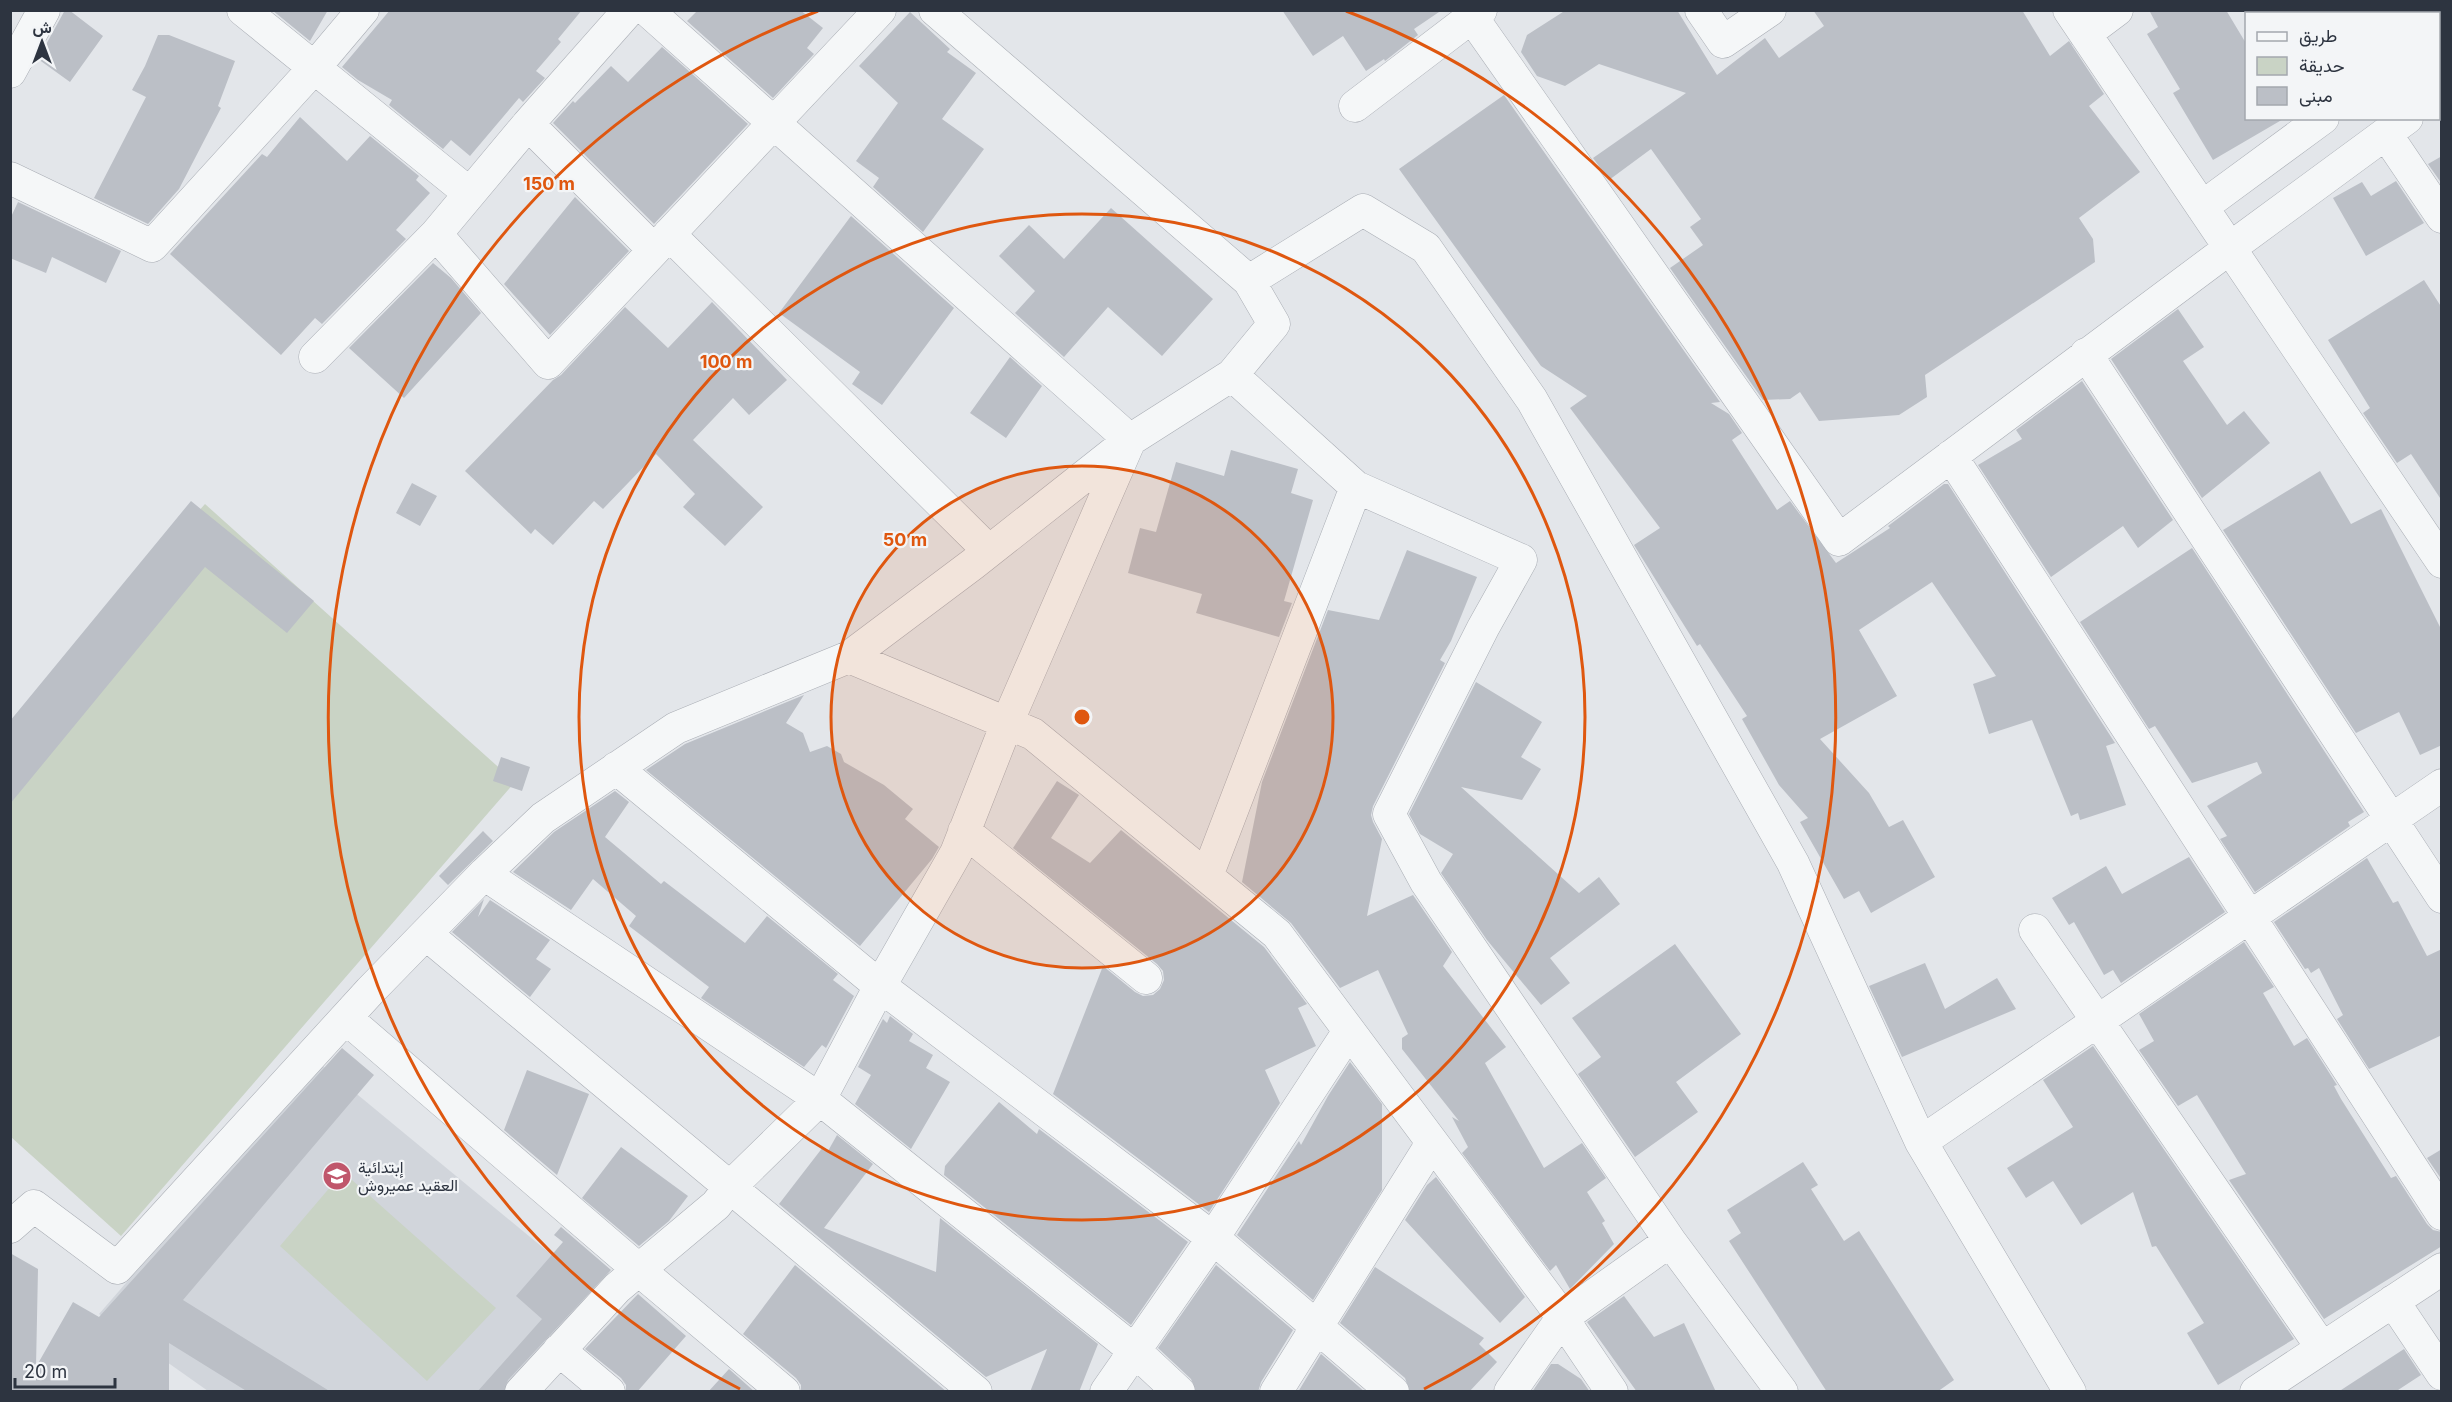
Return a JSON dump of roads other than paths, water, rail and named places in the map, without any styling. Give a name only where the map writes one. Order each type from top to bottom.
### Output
[{"type":"street","points":[[10,72],[44,10]]},
{"type":"street","points":[[243,10],[469,193]]},
{"type":"street","points":[[10,177],[152,246],[314,68],[363,10]]},
{"type":"street","points":[[315,357],[436,234],[528,124],[629,10]]},
{"type":"street","points":[[647,10],[1130,441]]},
{"type":"street","points":[[436,234],[548,363],[880,10]]},
{"type":"street","points":[[10,1227],[34,1206],[117,1268],[346,1018],[484,874],[543,818],[676,728],[849,657],[989,552],[1130,441],[1232,375],[1274,324],[1249,281],[935,10]]},
{"type":"street","points":[[1701,10],[1723,42],[1770,10]]},
{"type":"street","points":[[2117,10],[2077,22],[2442,562]]},
{"type":"street","points":[[1355,106],[1476,14],[1839,540],[2086,354],[2396,126],[2442,217]]},
{"type":"street","points":[[2202,207],[2320,120]]},
{"type":"street","points":[[528,124],[662,242],[989,552]]},
{"type":"street","points":[[1249,281],[1363,210],[1426,248],[1532,400],[1793,863],[1921,1142],[2070,1392]]},
{"type":"street","points":[[2086,354],[2442,897]]},
{"type":"street","points":[[1232,375],[1356,487],[1521,560],[1483,628],[1389,814],[1426,882],[1670,1241],[1782,1392]]},
{"type":"street","points":[[521,1392],[617,1288],[716,1205],[730,1187],[820,1099],[880,986],[956,853],[1006,723],[1130,441]]},
{"type":"street","points":[[1951,456],[2442,1214]]},
{"type":"street","points":[[1207,876],[1356,487]]},
{"type":"street","points":[[849,657],[1033,734],[1277,934],[1562,1318],[1612,1392]]},
{"type":"street","points":[[616,768],[880,986],[1213,1238],[1393,1392]]},
{"type":"street","points":[[1921,1142],[2442,785]]},
{"type":"street","points":[[964,831],[1146,978]]},
{"type":"street","points":[[484,874],[820,1099],[1135,1351],[1179,1392]]},
{"type":"street","points":[[2036,930],[2322,1348]]},
{"type":"street","points":[[426,934],[976,1392]]},
{"type":"street","points":[[346,1018],[784,1392]]},
{"type":"street","points":[[1106,1392],[1213,1238],[1348,1031]]},
{"type":"street","points":[[1276,1392],[1432,1143]]},
{"type":"street","points":[[1510,1392],[1562,1318],[1670,1241]]},
{"type":"street","points":[[2256,1392],[2442,1269]]},
{"type":"street","points":[[2393,1300],[2442,1374]]},
{"type":"street","points":[[559,1350],[609,1392]]},
{"type":"place","name":"إبتدائية العقيد عميروش","points":[[337,1176]]}]
